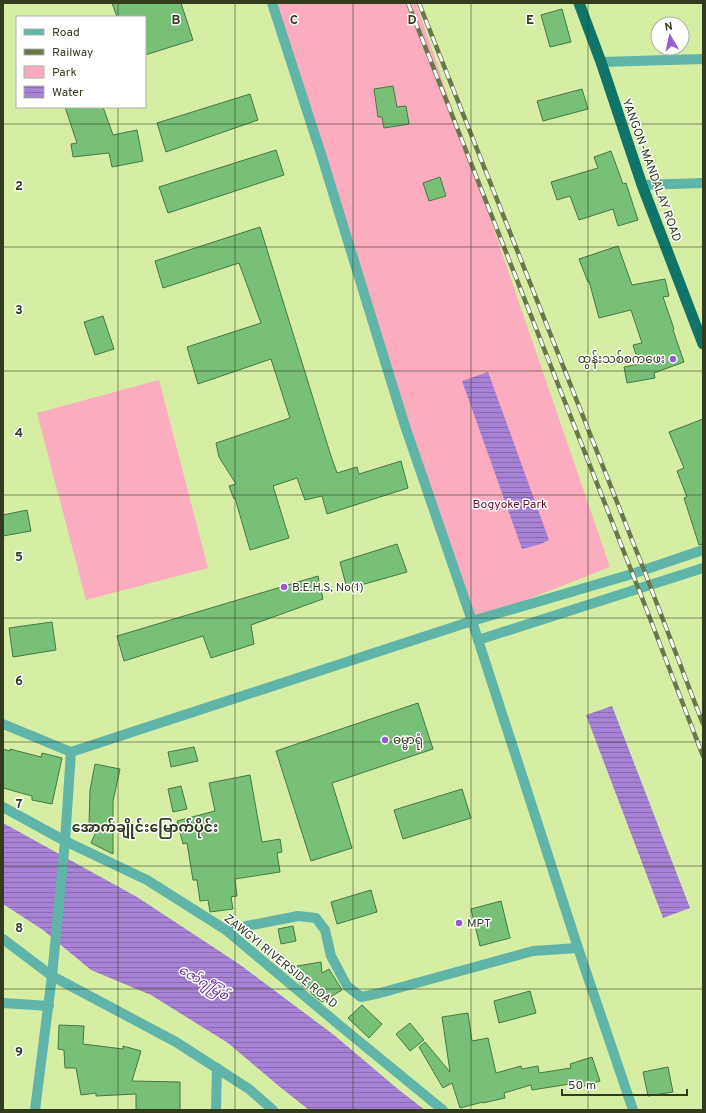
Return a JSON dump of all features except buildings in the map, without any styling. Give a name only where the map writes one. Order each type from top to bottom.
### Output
[{"type":"highway","name":"YANGON-MANDALAY ROAD","points":[[579,3],[601,62],[642,185],[700,327],[703,344]]},
{"type":"street","points":[[272,3],[321,154],[404,423],[472,621],[578,948],[633,1110]]},
{"type":"street","points":[[601,62],[703,59]]},
{"type":"street","points":[[642,185],[703,183]]},
{"type":"street","points":[[3,724],[71,752],[472,621],[632,574],[703,550]]},
{"type":"street","points":[[478,640],[703,568]]},
{"type":"street","points":[[35,1110],[52,976],[65,840],[71,752]]},
{"type":"street","name":"ZAWGYI RIVERSIDE ROAD","points":[[3,807],[65,840],[147,880],[226,930],[443,1110]]},
{"type":"street","points":[[226,930],[298,916],[316,918],[325,930],[331,956],[347,986],[361,997],[533,951],[578,948]]},
{"type":"street","points":[[3,939],[52,976],[176,1042],[249,1089],[273,1110]]},
{"type":"street","points":[[3,1003],[48,1006]]},
{"type":"street","points":[[216,1110],[217,1068]]},
{"type":"green space","name":"Bogyoke Park","points":[[272,3],[416,3],[610,567],[472,621]]},
{"type":"green space","points":[[159,380],[208,568],[86,600],[37,413]]},
{"type":"water","points":[[488,372],[549,540],[541,544],[522,549],[462,381]]},
{"type":"water","points":[[612,706],[690,908],[663,918],[586,715]]},
{"type":"water","name":"ဇော်ဂျီမြစ်","points":[[3,823],[137,897],[239,964],[334,1035],[425,1110],[309,1110],[228,1043],[151,995],[91,970],[43,930],[3,904]]},
{"type":"railway","points":[[408,3],[703,756]]},
{"type":"railway","points":[[419,3],[644,570],[703,724]]},
{"type":"place","name":"ထွန်းသစ်စကဖေး","points":[[673,359]]},
{"type":"place","name":"B.E.H.S, No(1)","points":[[284,587]]},
{"type":"place","name":"ဓမ္မာရုံ","points":[[385,740]]},
{"type":"place","name":"MPT","points":[[459,923]]},
{"type":"district","name":"အောက်ချိုင်းမြောက်ပိုင်း","points":[[145,827]]}]
